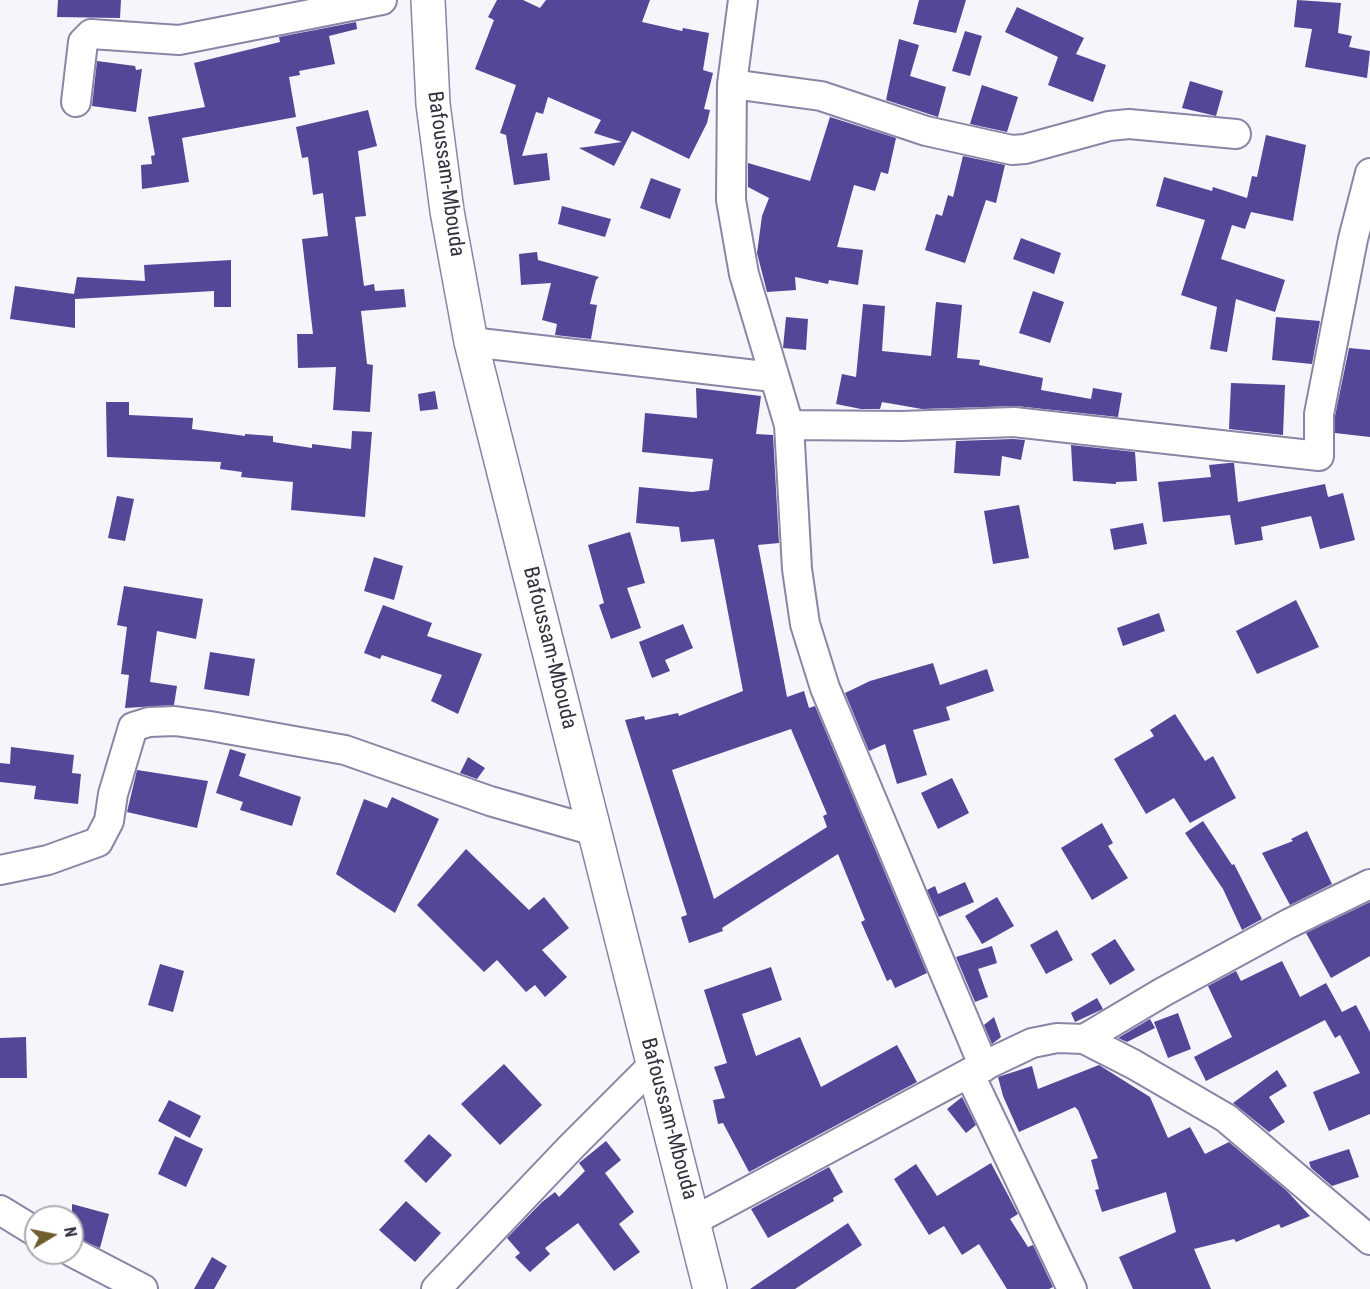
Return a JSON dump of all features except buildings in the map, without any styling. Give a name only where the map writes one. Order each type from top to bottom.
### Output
[{"type":"highway","name":"Bafoussam-Mbouda","points":[[428,0],[433,104],[447,211],[471,342],[695,1220],[710,1289]]},
{"type":"street","points":[[76,102],[83,42],[91,34],[179,40],[382,0]]},
{"type":"street","points":[[743,0],[732,84],[731,200],[744,274],[789,425],[797,569],[808,635],[825,687],[977,1070],[1072,1289]]},
{"type":"street","points":[[732,84],[821,96],[926,131],[1012,150],[1025,149],[1109,126],[1129,124],[1236,134]]},
{"type":"street","points":[[789,425],[902,426],[1014,423],[1319,456],[1319,414],[1353,239],[1370,173]]},
{"type":"street","points":[[471,342],[773,377]]},
{"type":"street","points":[[0,870],[48,860],[98,842],[109,820],[113,794],[133,727],[149,722],[175,721],[210,726],[345,750],[490,801],[595,831]]},
{"type":"street","points":[[1084,1039],[1225,958],[1370,884]]},
{"type":"street","points":[[695,1220],[977,1070],[1032,1043],[1057,1038],[1084,1039],[1133,1064],[1226,1118],[1370,1240]]},
{"type":"street","points":[[436,1289],[571,1147],[654,1064]]},
{"type":"street","points":[[0,1210],[24,1225]]},
{"type":"street","points":[[84,1258],[143,1289]]}]
